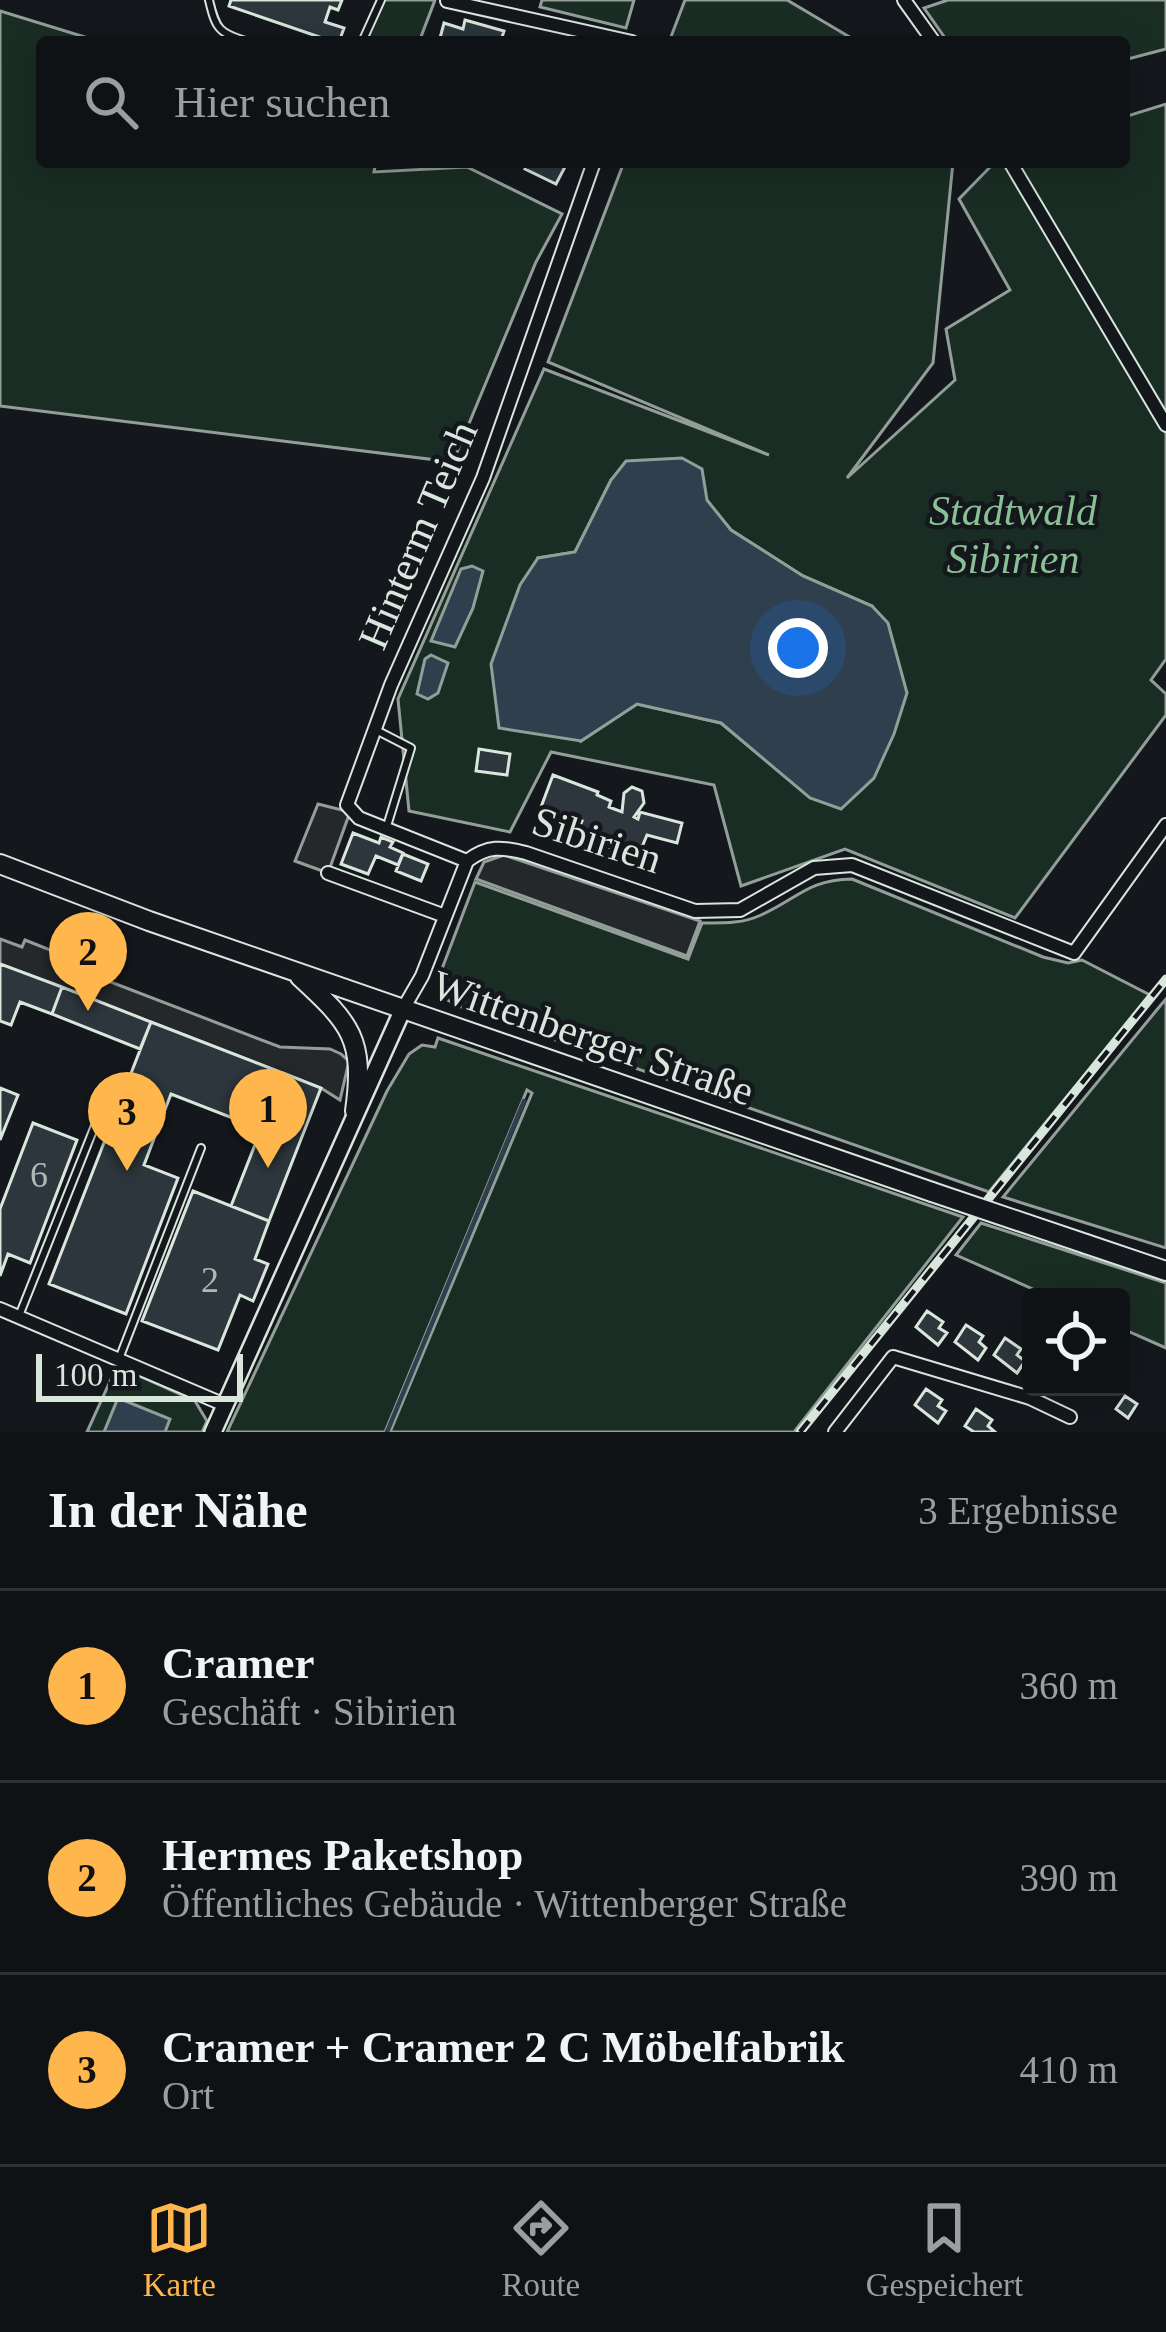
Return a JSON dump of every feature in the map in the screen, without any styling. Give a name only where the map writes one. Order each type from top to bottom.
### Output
[{"type":"main road","name":"Wittenberger Straße","points":[[0,864],[403,1009],[1166,1271]]},
{"type":"main road","points":[[292,970],[344,1018],[353,1035],[359,1069],[355,1111]]},
{"type":"street","points":[[446,0],[605,36]]},
{"type":"street","points":[[904,0],[930,36]]},
{"type":"street","name":"Hinterm Teich","points":[[467,861],[359,818],[347,805],[374,729],[483,478],[592,168]]},
{"type":"street","points":[[1014,168],[1166,425]]},
{"type":"street","name":"Sibirien","points":[[213,1432],[355,1111],[422,976],[467,861],[481,850],[501,846],[695,911],[740,910],[814,868],[852,865],[1074,953],[1166,825]]},
{"type":"street","points":[[328,873],[445,916]]},
{"type":"street","points":[[0,1309],[225,1405]]},
{"type":"street","points":[[835,1432],[893,1357],[1030,1398],[1070,1417]]},
{"type":"lane","points":[[208,0],[214,21],[230,36]]},
{"type":"lane","points":[[365,36],[383,2]]},
{"type":"lane","points":[[374,729],[411,748],[386,829]]},
{"type":"lane","points":[[19,1317],[102,1108]]},
{"type":"lane","points":[[119,1359],[201,1148]]},
{"type":"green space","points":[[384,0],[435,0],[421,36],[368,36]]},
{"type":"green space","points":[[542,0],[634,0],[626,28],[540,7]]},
{"type":"green space","points":[[685,0],[787,0],[848,36],[671,36]]},
{"type":"green space","points":[[948,0],[1166,0],[1166,49],[1130,58],[1130,36],[944,36],[924,8]]},
{"type":"green space","points":[[0,11],[81,36],[36,36],[36,168],[375,168],[374,172],[469,168],[562,214],[536,262],[453,462],[0,406]]},
{"type":"green space","name":"Stadtwald Sibirien","points":[[1166,104],[1166,659],[1151,680],[1166,694],[1166,715],[1015,918],[845,849],[741,886],[714,785],[551,752],[510,832],[409,811],[398,699],[544,369],[769,455],[548,362],[622,168],[952,168],[933,363],[847,478],[955,380],[946,329],[1010,290],[959,199],[989,168],[1130,168],[1130,115]],"holes":[[[611,480],[706,500],[731,530],[803,576],[872,606],[810,797],[721,723],[637,704],[581,741],[538,558],[575,552]]]},
{"type":"green space","points":[[852,879],[1043,957],[1068,963],[1082,960],[1150,995],[989,1192],[446,999],[440,974],[475,882],[688,959],[702,923],[754,918],[813,886]]},
{"type":"green space","points":[[1166,999],[1166,1248],[1003,1197],[1160,1006]]},
{"type":"green space","points":[[438,1038],[963,1217],[794,1432],[390,1432],[532,1093],[527,1090],[385,1432],[227,1432],[387,1091],[409,1054],[422,1045],[435,1047]]},
{"type":"green space","points":[[981,1223],[1166,1283],[1166,1348],[1130,1332],[1130,1288],[1031,1288],[956,1255]]},
{"type":"green space","points":[[117,1366],[195,1401],[207,1421],[202,1432],[87,1432]]},
{"type":"shaded area","points":[[318,804],[350,812],[328,873],[295,861]]},
{"type":"shaded area","points":[[504,855],[700,921],[687,956],[476,879],[484,862]]},
{"type":"shaded area","points":[[0,939],[22,947],[25,940],[83,963],[82,971],[280,1047],[330,1049],[341,1054],[349,1061],[340,1100],[321,1088],[0,964]]},
{"type":"water","points":[[682,458],[702,469],[707,500],[731,530],[803,576],[872,606],[888,623],[907,693],[874,778],[841,809],[810,798],[721,723],[637,704],[581,741],[499,728],[491,664],[520,585],[538,558],[575,552],[611,480],[626,461]]},
{"type":"water","points":[[472,566],[483,571],[455,647],[431,641],[461,569]]},
{"type":"water","points":[[431,655],[448,663],[438,693],[428,699],[417,694],[425,659]]},
{"type":"water","points":[[118,1398],[170,1419],[165,1432],[104,1432]]},
{"type":"building","points":[[231,0],[342,0],[338,10],[330,7],[325,22],[344,28],[341,36],[316,36],[229,6]]},
{"type":"building","points":[[465,20],[504,31],[502,36],[441,36],[444,23],[463,29]]},
{"type":"building","points":[[525,168],[564,168],[556,184]]},
{"type":"building","points":[[479,749],[510,754],[507,775],[476,771]]},
{"type":"building","points":[[553,775],[598,792],[611,801],[609,807],[622,812],[624,793],[632,787],[642,791],[644,803],[634,817],[638,819],[640,812],[682,823],[677,843],[647,835],[637,859],[577,833],[582,821],[541,807]]},
{"type":"building","points":[[353,833],[379,843],[381,837],[393,842],[390,847],[403,853],[398,865],[376,856],[368,874],[341,864]]},
{"type":"building","points":[[403,854],[428,864],[421,881],[396,871]]},
{"type":"building","points":[[0,964],[62,987],[52,1014],[20,1002],[11,1025],[0,1021]]},
{"type":"building","points":[[62,987],[151,1022],[140,1049],[52,1014]]},
{"type":"building","points":[[151,1022],[283,1073],[261,1129],[171,1094],[144,1165],[178,1178],[126,1314],[49,1284]]},
{"type":"building","points":[[283,1073],[321,1088],[269,1221],[231,1206]]},
{"type":"building","points":[[0,1088],[18,1095],[0,1140]]},
{"type":"building","points":[[33,1123],[77,1140],[30,1263],[8,1254],[0,1276],[0,1209]]},
{"type":"building","points":[[193,1191],[269,1221],[255,1259],[268,1264],[253,1301],[240,1295],[218,1350],[142,1321]]},
{"type":"building","points":[[927,1311],[943,1322],[939,1328],[947,1333],[938,1345],[916,1327]]},
{"type":"building","points":[[966,1325],[983,1336],[979,1342],[986,1348],[978,1360],[955,1342]]},
{"type":"building","points":[[1005,1338],[1021,1349],[1017,1355],[1022,1366],[1017,1373],[994,1355]]},
{"type":"building","points":[[926,1389],[942,1400],[938,1406],[946,1411],[938,1423],[915,1405]]},
{"type":"building","points":[[1125,1396],[1137,1404],[1128,1418],[1116,1409]]},
{"type":"building","points":[[976,1409],[992,1420],[988,1426],[995,1432],[974,1432],[965,1426]]},
{"type":"waterway","points":[[387,1432],[524,1101]]},
{"type":"railway","points":[[800,1432],[1166,979]]},
{"type":"place","name":"Hermes Paketshop","points":[[88,1011]]},
{"type":"place","name":"Cramer","points":[[268,1168]]},
{"type":"place","name":"Cramer + Cramer 2 C Möbelfabrik","points":[[127,1171]]}]
